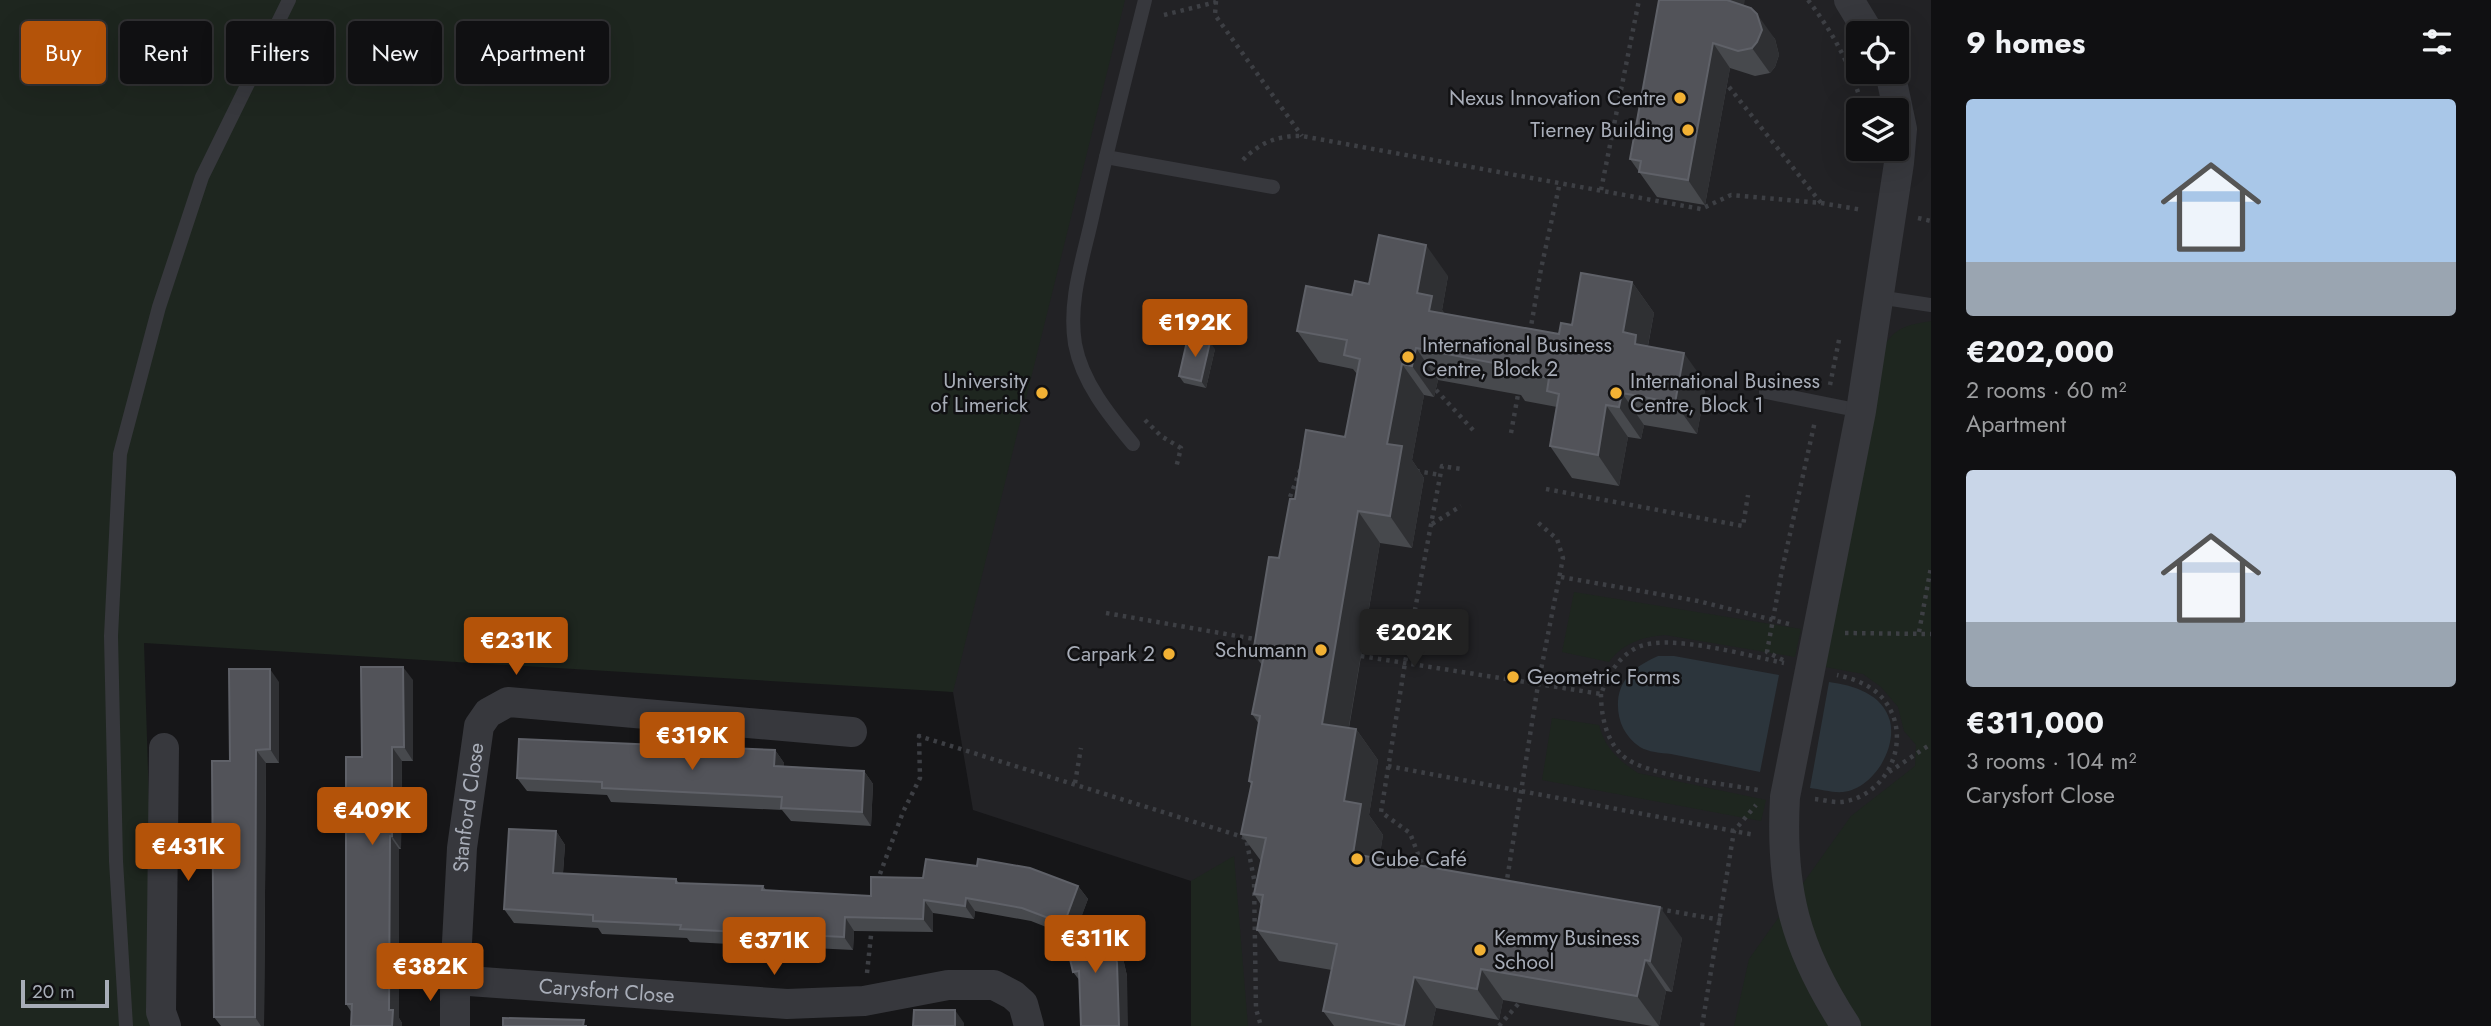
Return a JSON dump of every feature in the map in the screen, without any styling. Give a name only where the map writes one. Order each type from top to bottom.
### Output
[{"type":"street","points":[[1849,0],[1862,21]]},
{"type":"street","points":[[1846,1026],[1818,981],[1802,947],[1789,900],[1782,839],[1801,667],[1861,411],[1878,297],[1902,129],[1893,84]]},
{"type":"street","name":"Stanford Close","points":[[455,1026],[462,848],[479,726],[488,713],[508,702],[852,732]]},
{"type":"street","points":[[164,748],[161,1012],[166,1026]]},
{"type":"street","name":"Carysfort Close","points":[[455,980],[787,1004],[864,1001],[948,985],[994,985],[1023,1004],[1029,1026]]},
{"type":"lane","points":[[126,1026],[116,861],[111,636],[120,454],[159,307],[202,177],[289,0]]},
{"type":"lane","points":[[1133,444],[1105,410],[1088,380],[1076,346],[1073,322],[1076,289],[1105,157],[1145,0]]},
{"type":"lane","points":[[1105,157],[1273,187]]},
{"type":"lane","points":[[1878,297],[1931,305]]},
{"type":"lane","points":[[1766,392],[1861,411]]},
{"type":"path","points":[[1601,190],[1639,0]]},
{"type":"path","points":[[1808,0],[1825,23],[1853,73],[1860,98]]},
{"type":"path","points":[[1162,16],[1216,1],[1215,15],[1302,136]]},
{"type":"path","points":[[1729,87],[1821,203]]},
{"type":"path","points":[[1226,179],[1253,150],[1285,135],[1701,209],[1731,195],[1821,203],[1864,210]]},
{"type":"path","points":[[1530,334],[1560,182]]},
{"type":"path","points":[[1511,433],[1520,384]]},
{"type":"path","points":[[1436,390],[1474,431]]},
{"type":"path","points":[[1139,415],[1161,436],[1181,448],[1176,468]]},
{"type":"path","points":[[1290,497],[1303,463]]},
{"type":"path","points":[[1435,869],[1423,867],[1410,833],[1381,812],[1405,663],[1442,466],[1461,469]]},
{"type":"path","points":[[1414,470],[1441,475]]},
{"type":"path","points":[[1546,489],[1743,526],[1748,495]]},
{"type":"path","points":[[1431,525],[1461,506]]},
{"type":"path","points":[[1504,895],[1538,685],[1563,558],[1558,539],[1535,520]]},
{"type":"path","points":[[1919,632],[1931,567]]},
{"type":"path","points":[[1561,577],[1698,601],[1793,625]]},
{"type":"path","points":[[1106,613],[1273,642]]},
{"type":"path","points":[[1773,621],[1768,652],[1801,667]]},
{"type":"path","points":[[1833,633],[1931,634]]},
{"type":"path","points":[[1767,791],[1670,774],[1640,766],[1623,756],[1612,743],[1601,710],[1601,694],[1608,676],[1621,659],[1636,648],[1658,641],[1801,667],[1867,685],[1888,704],[1896,725],[1897,740],[1889,773]]},
{"type":"path","points":[[1361,656],[1601,694]]},
{"type":"path","points":[[876,888],[878,876],[903,812],[920,778],[919,736],[1247,838],[1255,879],[1255,1009],[1261,1026]]},
{"type":"path","points":[[1806,798],[1844,802],[1861,797],[1889,773],[1931,744]]},
{"type":"path","points":[[1075,783],[1082,748]]},
{"type":"path","points":[[1388,766],[1782,839]]},
{"type":"path","points":[[1702,1026],[1734,831],[1759,801]]},
{"type":"path","points":[[1495,880],[1520,884]]},
{"type":"path","points":[[1654,908],[1721,920]]},
{"type":"path","points":[[864,1001],[874,913]]},
{"type":"path","points":[[1499,1026],[1519,1003]]},
{"type":"shaded area","name":"University of Limerick","points":[[0,0],[1931,0],[1931,1026],[1191,1026],[1191,881],[973,810],[953,692],[114,562]]},
{"type":"shaded area","points":[[0,0],[1125,0],[953,692],[144,643],[156,1026],[0,1026]]},
{"type":"shaded area","points":[[1931,321],[1931,1026],[1734,1026],[1749,959],[1851,816],[1915,766],[1916,745],[1904,731],[1898,707],[1881,687],[1863,674],[1825,667],[1882,349],[1902,328]]},
{"type":"shaded area","points":[[1574,592],[1801,629],[1795,657],[1665,635],[1634,642],[1620,650],[1609,662],[1562,652]]},
{"type":"shaded area","points":[[1658,656],[1674,656],[1779,675],[1760,772],[1651,751],[1640,747],[1630,738],[1619,715],[1619,693],[1631,673]]},
{"type":"shaded area","points":[[1829,682],[1866,692],[1881,704],[1890,721],[1890,744],[1880,766],[1864,784],[1843,792],[1810,788]]},
{"type":"shaded area","points":[[1552,718],[1599,725],[1613,753],[1638,773],[1766,800],[1761,821],[1542,780]]},
{"type":"shaded area","points":[[1234,856],[1248,1026],[1191,1026],[1191,881]]},
{"type":"building","name":"Tierney Building","points":[[1659,0],[1727,0],[1751,8],[1757,14],[1762,30],[1752,48],[1738,51],[1713,43],[1688,180],[1639,172],[1641,161],[1630,159]]},
{"type":"building","points":[[1379,235],[1426,245],[1417,293],[1432,296],[1429,311],[1559,334],[1561,323],[1572,325],[1581,273],[1632,282],[1623,332],[1636,335],[1635,344],[1684,353],[1675,403],[1622,393],[1619,407],[1606,405],[1598,455],[1550,446],[1559,394],[1547,391],[1549,378],[1503,370],[1504,365],[1416,348],[1412,366],[1402,364],[1387,444],[1402,446],[1390,516],[1358,511],[1322,724],[1356,729],[1344,801],[1361,804],[1353,854],[1660,907],[1650,961],[1645,960],[1637,996],[1481,969],[1477,989],[1414,977],[1404,1026],[1323,1011],[1337,944],[1257,930],[1263,895],[1254,894],[1266,838],[1241,834],[1252,782],[1249,781],[1260,716],[1252,714],[1264,655],[1253,653],[1269,557],[1279,558],[1290,499],[1295,499],[1306,430],[1345,437],[1360,359],[1344,355],[1347,340],[1297,331],[1306,286],[1352,295],[1355,281],[1369,284]]},
{"type":"building","points":[[1188,337],[1210,342],[1201,381],[1179,376]]},
{"type":"building","points":[[361,667],[403,667],[404,747],[392,747],[389,1010],[393,1010],[392,1026],[351,1026],[352,1004],[346,1004],[346,757],[362,757]]},
{"type":"building","points":[[229,669],[270,669],[270,749],[256,750],[255,1017],[214,1017],[212,761],[230,761]]},
{"type":"building","points":[[519,739],[775,750],[774,766],[864,771],[862,812],[781,808],[782,797],[602,788],[602,782],[517,778]]},
{"type":"building","points":[[509,829],[556,831],[553,873],[676,879],[676,883],[763,886],[762,890],[871,896],[871,877],[923,878],[926,859],[977,866],[978,859],[1030,868],[1078,886],[1064,924],[1022,908],[966,898],[965,906],[924,900],[923,919],[845,917],[844,937],[680,929],[681,925],[593,921],[593,915],[504,909]]},
{"type":"building","points":[[1108,923],[1117,963],[1119,1026],[1081,1026],[1079,971],[1073,972],[1064,933]]},
{"type":"building","points":[[914,1010],[955,1010],[955,1026],[913,1026]]},
{"type":"building","points":[[503,1018],[584,1020],[583,1026],[503,1026]]},
{"type":"place","name":"Nexus Innovation Centre","points":[[1680,98]]},
{"type":"place","name":"Tierney Building","points":[[1688,130]]},
{"type":"place","name":"International Business Centre, Block 2","points":[[1408,357]]},
{"type":"place","name":"University of Limerick","points":[[1042,393]]},
{"type":"place","name":"International Business Centre, Block 1","points":[[1616,393]]},
{"type":"place","name":"Schumann","points":[[1321,650]]},
{"type":"place","name":"Carpark 2","points":[[1169,654]]},
{"type":"place","name":"Geometric Forms","points":[[1513,677]]},
{"type":"place","name":"Cube Café","points":[[1357,859]]},
{"type":"place","name":"Kemmy Business School","points":[[1480,950]]}]
